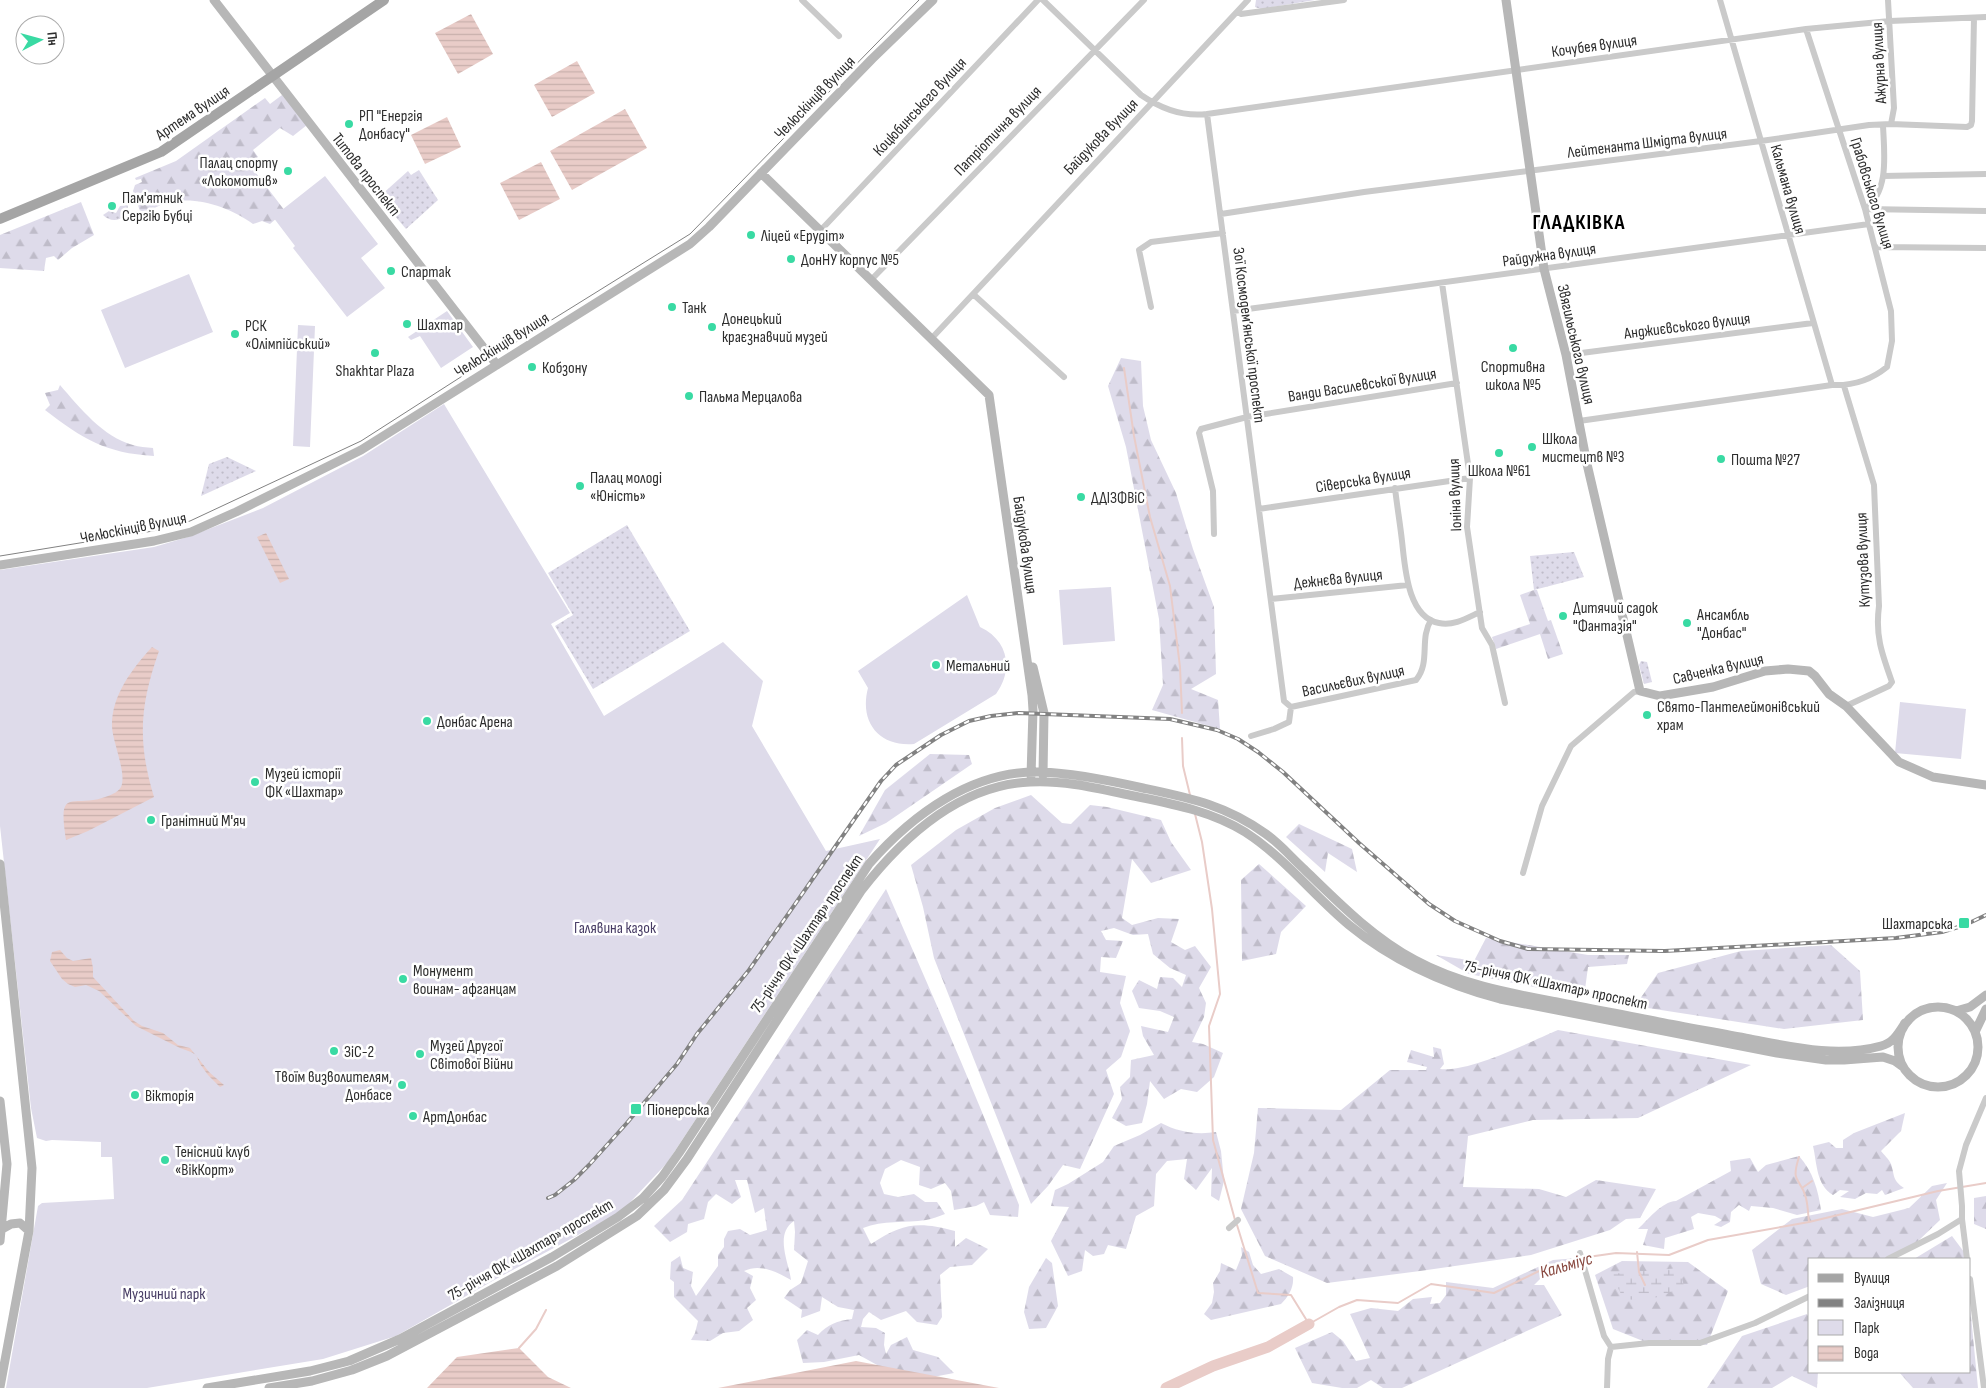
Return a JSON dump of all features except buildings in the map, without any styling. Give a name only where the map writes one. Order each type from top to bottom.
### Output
[{"type":"main road","name":"Титова проспект","points":[[214,0],[497,365]]},
{"type":"main road","name":"Артема вулиця","points":[[0,219],[161,152],[384,0]]},
{"type":"main road","name":"Челюскінців вулиця","points":[[0,565],[154,541],[191,532],[236,512],[361,450],[690,244],[709,227],[872,59],[933,0]]},
{"type":"main road","name":"Звягильського вулиця","points":[[1506,0],[1544,269],[1566,355],[1578,421],[1640,691]]},
{"type":"main road","name":"Байдукова вулиця","points":[[761,173],[989,395],[1024,631]]},
{"type":"main road","points":[[1024,631],[1042,704],[1044,782]]},
{"type":"main road","points":[[1024,631],[1033,710],[1031,777]]},
{"type":"main road","name":"Савченка вулиця","points":[[1640,691],[1660,696],[1713,687],[1765,671],[1799,669],[1809,671],[1829,694],[1846,706],[1899,762],[1933,777],[1986,785]]},
{"type":"main road","name":"75-річчя ФК «Шахтар» проспект","points":[[269,1388],[312,1381],[352,1370],[387,1356],[556,1266],[637,1216],[664,1190],[688,1159],[861,891],[889,856],[909,836],[933,818],[955,805],[994,787],[1043,772],[1105,781],[1212,804],[1237,816],[1269,836],[1356,919],[1386,942],[1415,960],[1447,975],[1476,984],[1511,993],[1782,1046],[1826,1051],[1865,1049],[1889,1043],[1905,1024]]},
{"type":"main road","name":"75-річчя ФК «Шахтар» проспект","points":[[207,1388],[310,1371],[349,1361],[383,1348],[552,1258],[631,1208],[656,1184],[679,1153],[853,886],[886,845],[928,809],[950,796],[992,778],[1031,777],[1044,782],[1068,783],[1091,787],[1188,807],[1224,820],[1263,845],[1348,924],[1379,948],[1436,979],[1467,990],[1525,1004],[1797,1056],[1844,1060],[1883,1057],[1889,1058],[1902,1066]]},
{"type":"main road","points":[[0,864],[32,1168],[29,1231],[0,1387]]},
{"type":"main road","points":[[0,951],[9,943]]},
{"type":"main road","points":[[1956,1011],[1970,1007],[1986,996]]},
{"type":"main road","points":[[1934,1007],[1956,1011],[1967,1020],[1975,1032],[1978,1043],[1974,1065],[1959,1082],[1949,1086],[1938,1088],[1922,1084],[1908,1075],[1902,1066],[1897,1052],[1898,1037],[1905,1024],[1913,1015],[1923,1010],[1934,1007]]},
{"type":"main road","points":[[1975,1032],[1986,1009]]},
{"type":"main road","points":[[0,1101],[7,1164],[0,1241]]},
{"type":"main road","points":[[2,1229],[11,1224],[20,1223],[29,1231]]},
{"type":"street","points":[[802,0],[839,36]]},
{"type":"street","name":"Коцюбинського вулиця","points":[[820,231],[1038,0]]},
{"type":"street","points":[[1043,0],[1140,94],[1153,103],[1180,113],[1193,116],[1207,114]]},
{"type":"street","name":"Патріотична вулиця","points":[[871,280],[1144,0]]},
{"type":"street","name":"Байдукова вулиця","points":[[931,339],[1055,204],[1153,103],[1248,0]]},
{"type":"street","points":[[1238,11],[1241,14],[1344,0]]},
{"type":"street","name":"Кальмана вулиця","points":[[1720,0],[1832,385]]},
{"type":"street","name":"Ажурна вулиця","points":[[1888,0],[1894,108],[1891,124]]},
{"type":"street","name":"Кочубея вулиця","points":[[1207,114],[1806,29],[1890,21],[1986,17]]},
{"type":"street","name":"Лейтенанта Шмідта вулиця","points":[[1221,214],[1530,170],[1761,142],[1839,130],[1891,124],[1967,127],[1971,125],[1974,18]]},
{"type":"street","name":"Грабовського вулиця","points":[[1806,29],[1865,210],[1892,311],[1892,341],[1888,367],[1876,376],[1844,386]]},
{"type":"street","name":"Зої Космодем’янської проспект","points":[[1207,114],[1284,702],[1291,708]]},
{"type":"street","name":"Ажурна вулиця","points":[[1865,210],[1872,204],[1884,176],[1883,125]]},
{"type":"street","points":[[1884,176],[1986,174]]},
{"type":"street","points":[[1865,210],[1986,211]]},
{"type":"street","name":"Райдужна вулиця","points":[[1233,311],[1869,224]]},
{"type":"street","points":[[1151,308],[1140,250],[1151,242],[1223,233]]},
{"type":"street","points":[[1876,247],[1986,248]]},
{"type":"street","name":"Іоніна вулиця","points":[[1442,283],[1470,478],[1467,527],[1482,628],[1492,645],[1505,703]]},
{"type":"street","points":[[974,294],[1064,377]]},
{"type":"street","name":"Анджиєвського вулиця","points":[[1566,355],[1813,323]]},
{"type":"street","name":"Ванди Василевської вулиця","points":[[1214,534],[1213,491],[1199,433],[1201,429],[1247,417],[1457,383]]},
{"type":"street","points":[[1578,421],[1832,385],[1844,386]]},
{"type":"street","name":"Кутузова вулиця","points":[[1844,386],[1874,486],[1879,606],[1876,625],[1881,652],[1892,682],[1889,686],[1846,706]]},
{"type":"street","name":"Сіверська вулиця","points":[[1259,509],[1470,478]]},
{"type":"street","points":[[1395,488],[1408,585],[1416,604],[1431,620],[1440,623],[1450,624],[1459,622],[1480,612]]},
{"type":"street","name":"Дежнєва вулиця","points":[[1271,599],[1408,585]]},
{"type":"street","name":"Васильєвих вулиця","points":[[1291,708],[1416,680],[1422,673],[1425,661],[1424,637],[1426,628],[1431,620]]},
{"type":"street","points":[[1523,873],[1542,806],[1571,746],[1634,692],[1640,691]]},
{"type":"street","points":[[1251,736],[1289,722],[1291,708]]},
{"type":"street","points":[[1967,1258],[1959,1178],[1966,1145],[1986,1098]]},
{"type":"street","points":[[1890,1258],[1938,1234],[1962,1219]]},
{"type":"street","points":[[1229,1228],[1238,1220]]},
{"type":"street","points":[[1580,1253],[1604,1336],[1611,1348],[1608,1359],[1607,1388]]},
{"type":"street","points":[[1971,1287],[1984,1388]]},
{"type":"street","points":[[1611,1348],[1649,1343],[1700,1343],[1755,1323],[1808,1297]]},
{"type":"green space","points":[[1256,0],[1315,0],[1261,9],[1255,7]]},
{"type":"green space","points":[[282,95],[307,125],[293,136],[280,128],[253,150],[258,157],[250,165],[285,211],[270,224],[262,221],[253,224],[234,212],[200,202],[177,201],[166,203],[147,211],[140,211],[133,191],[135,185],[142,182],[141,179],[136,180],[135,178],[176,161],[265,98],[270,104]]},
{"type":"green space","points":[[419,170],[438,200],[406,229],[379,197],[408,171],[411,175]]},
{"type":"green space","points":[[325,176],[378,244],[361,258],[385,288],[347,317],[293,248],[295,246],[273,217]]},
{"type":"green space","points":[[81,202],[94,235],[72,248],[58,260],[54,256],[46,258],[44,271],[0,268],[0,235]]},
{"type":"green space","points":[[128,205],[126,214],[119,219],[111,220],[103,215],[109,211],[116,213],[120,206]]},
{"type":"green space","points":[[189,274],[213,332],[125,368],[101,310]]},
{"type":"green space","points":[[447,311],[473,347],[441,368],[420,336],[411,340],[408,337]]},
{"type":"green space","points":[[298,325],[315,326],[310,447],[293,446]]},
{"type":"green space","points":[[1121,358],[1141,361],[1143,406],[1151,440],[1176,493],[1193,549],[1214,607],[1216,674],[1191,689],[1218,700],[1220,729],[1152,710],[1163,685],[1159,619],[1126,447],[1108,386]]},
{"type":"green space","points":[[60,385],[102,429],[122,441],[135,446],[153,448],[154,456],[122,452],[95,443],[83,437],[45,410],[50,405],[45,393],[58,390]]},
{"type":"green space","points":[[444,404],[570,613],[551,624],[604,716],[723,642],[763,681],[752,726],[826,851],[880,839],[667,1163],[621,1212],[496,1279],[396,1336],[323,1359],[147,1388],[6,1388],[38,1206],[42,1203],[114,1199],[112,1157],[101,1157],[101,1142],[46,1141],[37,1138],[31,1108],[0,826],[0,570],[154,547],[188,537],[263,508],[363,456]]},
{"type":"green space","points":[[227,457],[256,471],[201,496],[209,464]]},
{"type":"green space","points":[[627,525],[690,631],[593,689],[555,626],[573,615],[548,573]]},
{"type":"green space","points":[[1574,552],[1584,577],[1534,590],[1530,556]]},
{"type":"green space","points":[[1111,587],[1115,641],[1063,645],[1059,590]]},
{"type":"green space","points":[[1537,590],[1548,621],[1551,620],[1563,654],[1548,659],[1540,634],[1496,649],[1492,637],[1530,624],[1520,595]]},
{"type":"green space","name":"Метальний","points":[[967,595],[980,627],[997,639],[1002,647],[1006,665],[1002,684],[996,694],[914,744],[902,744],[882,737],[874,730],[869,721],[866,712],[868,688],[858,671]]},
{"type":"green space","points":[[1641,661],[1647,662],[1652,682],[1644,684],[1639,665]]},
{"type":"green space","points":[[1900,702],[1966,709],[1961,759],[1895,753]]},
{"type":"green space","points":[[930,754],[969,755],[972,764],[886,823],[859,836],[885,790]]},
{"type":"green space","points":[[1031,795],[1062,823],[1071,824],[1090,805],[1107,807],[1161,820],[1171,842],[1191,870],[1151,883],[1132,859],[1122,918],[1132,925],[1158,918],[1179,919],[1171,942],[1185,950],[1195,946],[1211,967],[1199,988],[1206,1003],[1204,1017],[1192,1042],[1203,1044],[1223,1053],[1214,1077],[1197,1092],[1181,1089],[1164,1099],[1150,1081],[1142,1123],[1126,1126],[1112,1118],[1122,1099],[1120,1087],[1130,1077],[1131,1060],[1154,1055],[1143,1036],[1141,1026],[1168,1032],[1174,1017],[1160,1011],[1139,1008],[1132,991],[1139,980],[1157,989],[1160,977],[1173,978],[1182,987],[1186,975],[1170,968],[1153,954],[1148,934],[1133,935],[1114,928],[1101,931],[1106,940],[1123,941],[1116,958],[1101,957],[1100,972],[1126,976],[1120,1003],[1130,1031],[1121,1057],[1106,1070],[1114,1094],[1080,1169],[1063,1165],[1048,1186],[1031,1204],[934,958],[923,907],[911,865],[956,830],[995,808]]},
{"type":"green space","points":[[1299,824],[1352,849],[1357,872],[1328,853],[1325,872],[1286,837]]},
{"type":"green space","points":[[1259,864],[1306,906],[1281,932],[1276,954],[1242,961],[1241,880]]},
{"type":"green space","points":[[886,889],[971,1086],[1019,1205],[1018,1217],[990,1215],[984,1202],[976,1206],[954,1210],[951,1191],[945,1183],[931,1189],[919,1185],[920,1167],[901,1160],[885,1169],[880,1183],[884,1194],[898,1197],[914,1194],[925,1202],[937,1202],[945,1214],[926,1220],[886,1223],[863,1228],[871,1244],[902,1228],[921,1225],[955,1231],[955,1247],[966,1238],[988,1249],[972,1265],[950,1267],[940,1275],[942,1317],[937,1325],[917,1322],[906,1311],[881,1320],[869,1312],[863,1319],[861,1327],[876,1328],[885,1333],[884,1345],[886,1354],[891,1345],[907,1337],[913,1350],[938,1357],[954,1373],[917,1380],[888,1371],[859,1355],[824,1362],[803,1363],[797,1340],[807,1330],[818,1335],[825,1328],[833,1324],[852,1319],[854,1310],[838,1307],[822,1297],[820,1311],[801,1318],[802,1310],[784,1298],[790,1290],[801,1283],[808,1261],[794,1250],[794,1221],[785,1233],[784,1241],[791,1280],[762,1268],[744,1271],[753,1276],[750,1288],[756,1300],[747,1308],[753,1320],[739,1331],[723,1333],[710,1341],[691,1340],[698,1321],[674,1297],[674,1282],[670,1279],[671,1262],[680,1256],[683,1268],[693,1272],[691,1286],[696,1296],[718,1266],[718,1255],[724,1247],[724,1239],[728,1231],[740,1229],[750,1235],[767,1230],[764,1208],[755,1213],[747,1180],[735,1180],[741,1197],[732,1204],[716,1194],[708,1202],[704,1219],[688,1224],[687,1232],[670,1242],[654,1226],[682,1200]]},
{"type":"green space","points":[[1486,938],[1588,955],[1629,955],[1627,964],[1588,967],[1584,997],[1469,974],[1436,955],[1474,961]]},
{"type":"green space","points":[[1831,945],[1860,971],[1863,1020],[1784,1029],[1635,1006],[1658,973],[1741,951]]},
{"type":"green space","points":[[1558,1030],[1751,1065],[1638,1118],[1533,1120],[1468,1136],[1463,1187],[1539,1189],[1566,1197],[1596,1180],[1656,1189],[1640,1218],[1626,1219],[1610,1230],[1531,1255],[1327,1283],[1265,1256],[1241,1209],[1254,1153],[1258,1108],[1341,1110],[1390,1070],[1426,1070],[1427,1067],[1407,1062],[1411,1050],[1434,1057],[1433,1047],[1441,1049],[1444,1064],[1440,1069],[1453,1069],[1499,1056]]},
{"type":"green space","points":[[1905,1113],[1901,1131],[1881,1151],[1890,1162],[1896,1180],[1904,1188],[1885,1195],[1882,1190],[1877,1194],[1866,1193],[1855,1199],[1840,1197],[1849,1191],[1840,1190],[1833,1195],[1827,1191],[1820,1180],[1813,1146],[1829,1142],[1836,1148],[1843,1148],[1843,1140],[1854,1133]]},
{"type":"green space","points":[[1161,1123],[1174,1129],[1188,1132],[1216,1132],[1221,1151],[1224,1181],[1219,1201],[1211,1196],[1212,1168],[1196,1190],[1184,1179],[1187,1159],[1167,1161],[1156,1174],[1154,1206],[1136,1216],[1126,1249],[1108,1245],[1104,1254],[1093,1256],[1085,1250],[1082,1271],[1068,1276],[1051,1241],[1069,1207],[1051,1206],[1055,1190],[1103,1162],[1114,1146],[1140,1135]]},
{"type":"green space","points":[[1799,1156],[1808,1168],[1814,1181],[1821,1210],[1797,1215],[1773,1208],[1751,1206],[1749,1211],[1739,1205],[1731,1212],[1730,1222],[1721,1227],[1714,1225],[1722,1220],[1715,1216],[1698,1213],[1691,1217],[1694,1229],[1665,1238],[1664,1249],[1643,1245],[1648,1229],[1638,1229],[1651,1216],[1665,1204],[1676,1201],[1731,1171],[1730,1161],[1750,1158],[1758,1172],[1766,1165]]},
{"type":"green space","points":[[1947,1183],[1936,1200],[1940,1220],[1916,1243],[1885,1258],[1808,1258],[1808,1287],[1786,1295],[1761,1284],[1752,1250],[1792,1219],[1842,1209],[1873,1217],[1909,1208],[1932,1186]]},
{"type":"green space","points":[[1986,1196],[1986,1229],[1974,1224],[1974,1198]]},
{"type":"green space","points":[[1952,1236],[1964,1252],[1965,1258],[1916,1258]]},
{"type":"green space","points":[[1241,1247],[1249,1252],[1253,1265],[1261,1274],[1279,1269],[1293,1277],[1291,1289],[1281,1304],[1211,1320],[1204,1314],[1212,1303],[1213,1283],[1220,1271],[1221,1263],[1236,1270],[1242,1255]]},
{"type":"green space","points":[[1046,1258],[1052,1263],[1058,1306],[1046,1328],[1029,1329],[1024,1312],[1029,1287]]},
{"type":"green space","points":[[1578,1258],[1578,1266],[1541,1278],[1534,1285],[1544,1285],[1562,1315],[1402,1388],[1383,1388],[1371,1380],[1357,1388],[1342,1388],[1312,1383],[1295,1348],[1332,1332],[1343,1341],[1356,1361],[1370,1358],[1350,1314],[1371,1308],[1398,1311],[1413,1299],[1432,1297],[1430,1304],[1440,1303],[1446,1295],[1446,1282],[1493,1288],[1553,1260]]},
{"type":"green space","points":[[1622,1261],[1688,1262],[1728,1291],[1707,1345],[1643,1341],[1613,1329],[1595,1275]]},
{"type":"green space","points":[[1679,1268],[1684,1286],[1662,1296],[1639,1300],[1623,1298],[1611,1274]]},
{"type":"green space","points":[[1807,1314],[1808,1373],[1818,1373],[1817,1388],[1792,1376],[1772,1388],[1707,1388],[1742,1336]]},
{"type":"green space","points":[[1971,1316],[1978,1388],[1913,1388],[1900,1373],[1971,1373]]},
{"type":"water","points":[[471,14],[493,54],[458,74],[435,33]]},
{"type":"water","points":[[577,61],[595,93],[552,117],[534,85]]},
{"type":"water","points":[[625,109],[647,148],[572,190],[550,151]]},
{"type":"water","points":[[447,117],[461,147],[425,164],[411,135]]},
{"type":"water","points":[[541,162],[560,199],[519,220],[500,183]]},
{"type":"water","points":[[266,533],[289,579],[280,583],[257,537]]},
{"type":"water","points":[[152,647],[159,651],[148,689],[143,723],[143,740],[154,797],[88,831],[66,840],[64,811],[66,805],[70,802],[96,800],[117,792],[121,787],[121,767],[112,727],[115,705],[130,674]]},
{"type":"water","points":[[60,950],[67,958],[73,961],[91,958],[93,977],[134,1021],[142,1026],[163,1033],[178,1045],[190,1048],[195,1054],[136,1026],[99,991],[86,985],[75,987],[68,984],[62,979],[50,961],[52,952]]},
{"type":"water","points":[[197,1056],[209,1072],[224,1085],[220,1087],[208,1075]]},
{"type":"water","points":[[519,1348],[548,1377],[571,1388],[427,1388],[457,1357]]},
{"type":"water","points":[[856,1361],[999,1388],[718,1388]]},
{"type":"waterway","points":[[1124,368],[1134,436],[1150,517],[1170,586],[1180,667],[1182,713]]},
{"type":"waterway","points":[[1182,738],[1183,766],[1190,795]]},
{"type":"waterway","points":[[1195,814],[1202,842],[1212,909],[1220,994],[1209,1026],[1213,1140],[1235,1220]]},
{"type":"waterway","points":[[1799,1157],[1796,1177],[1804,1191],[1809,1222]]},
{"type":"waterway","points":[[1802,1188],[1812,1181]]},
{"type":"waterway","name":"Кальміус","points":[[1237,1225],[1258,1293],[1291,1295],[1309,1324],[1339,1307],[1357,1300],[1398,1303],[1431,1284],[1494,1293],[1541,1270],[1581,1258],[1616,1253],[1669,1255],[1708,1240],[1809,1222],[1938,1191],[1986,1183]]},
{"type":"waterway","points":[[1637,1252],[1639,1272],[1645,1285]]},
{"type":"waterway","points":[[519,1348],[536,1329],[546,1310]]},
{"type":"waterway","name":"Кальміус","points":[[1166,1388],[1213,1366],[1268,1347],[1309,1324]]},
{"type":"tram line","points":[[0,556],[153,531],[190,521],[361,441],[690,234],[919,0]]},
{"type":"railway","points":[[548,1198],[555,1195],[574,1180],[589,1165],[677,1064],[697,1034],[749,970],[881,781],[896,765],[941,735],[969,721],[991,716],[1019,713],[1170,719],[1217,730],[1238,739],[1283,772],[1359,843],[1429,904],[1455,921],[1500,941],[1528,949],[1665,951],[1896,938],[1942,932],[1965,925],[1986,915]]},
{"type":"place","name":"РП \"Енергія Донбасу\"","points":[[349,124]]},
{"type":"place","name":"Палац спорту «Локомотив»","points":[[288,171]]},
{"type":"place","name":"Пам'ятник Сергію Бубці","points":[[112,206]]},
{"type":"place","name":"Ліцей «Ерудіт»","points":[[751,235]]},
{"type":"place","name":"ДонНУ корпус №5","points":[[791,259]]},
{"type":"place","name":"Спартак","points":[[391,271]]},
{"type":"place","name":"Танк","points":[[672,307]]},
{"type":"place","name":"Шахтар","points":[[407,324]]},
{"type":"place","name":"Донецький краєзнавчий музей","points":[[712,327]]},
{"type":"place","name":"РСК «Олімпійський»","points":[[235,334]]},
{"type":"place","name":"Спортивна школа №5","points":[[1513,348]]},
{"type":"place","name":"Shakhtar Plaza","points":[[375,353]]},
{"type":"place","name":"Кобзону","points":[[532,367]]},
{"type":"place","name":"Пальма Мерцалова","points":[[689,396]]},
{"type":"place","name":"Школа мистецтв №3","points":[[1532,447]]},
{"type":"place","name":"Школа №61","points":[[1499,453]]},
{"type":"place","name":"Пошта №27","points":[[1721,459]]},
{"type":"place","name":"Палац молоді «Юність»","points":[[580,486]]},
{"type":"place","name":"ДДІЗФВіС","points":[[1081,497]]},
{"type":"place","name":"Дитячий садок \"Фантазія\"","points":[[1563,616]]},
{"type":"place","name":"Ансамбль \"Донбас\"","points":[[1687,623]]},
{"type":"place","name":"Метальний","points":[[936,665]]},
{"type":"place","name":"Свято-Пантелеймонівський храм","points":[[1647,715]]},
{"type":"place","name":"Донбас Арена","points":[[427,721]]},
{"type":"place","name":"Музей історії ФК «Шахтар»","points":[[255,782]]},
{"type":"place","name":"Гранітний М'яч","points":[[151,820]]},
{"type":"place","name":"Шахтарська","points":[[1964,923]]},
{"type":"place","name":"Монумент воинам- афганцам","points":[[403,979]]},
{"type":"place","name":"ЗіС-2","points":[[334,1051]]},
{"type":"place","name":"Музей Другої Світової Війни","points":[[420,1054]]},
{"type":"place","name":"Твоїм визволителям, Донбасе","points":[[402,1085]]},
{"type":"place","name":"Вікторія","points":[[135,1095]]},
{"type":"place","name":"Піонерська","points":[[636,1109]]},
{"type":"place","name":"АртДонбас","points":[[413,1116]]},
{"type":"place","name":"Тенісний клуб «ВікКорт»","points":[[165,1160]]},
{"type":"district","name":"ГЛАДКІВКА","points":[[1579,222]]},
{"type":"park label","name":"Галявина казок","points":[[615,927]]},
{"type":"park label","name":"Музичний парк","points":[[164,1293]]}]
